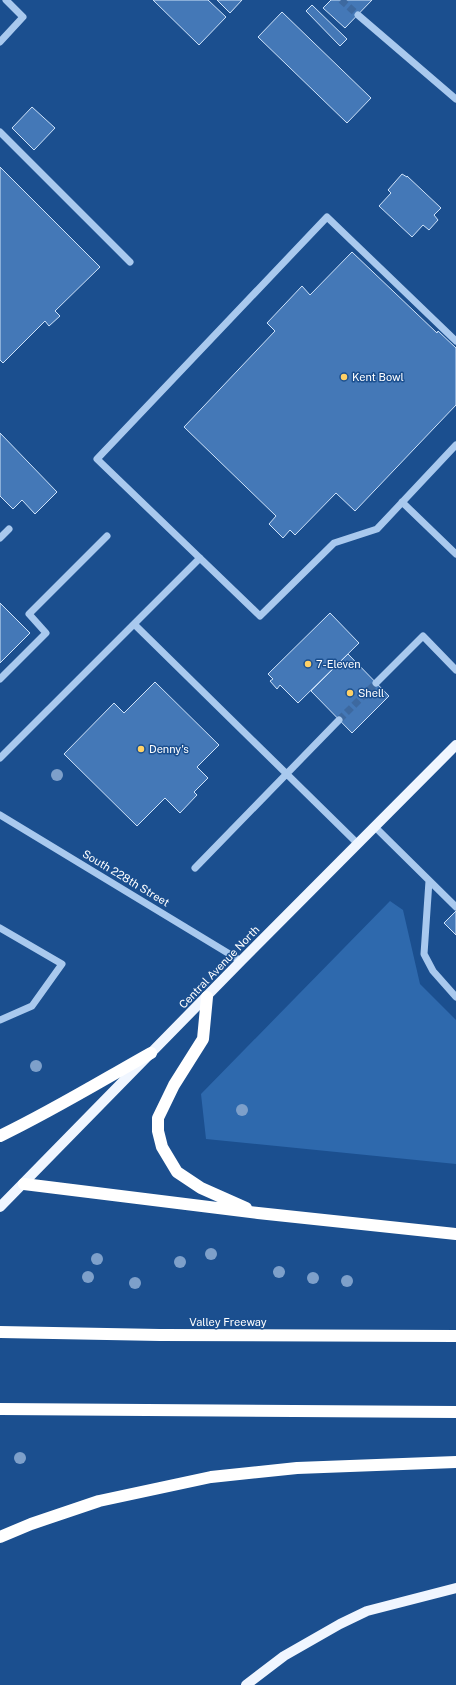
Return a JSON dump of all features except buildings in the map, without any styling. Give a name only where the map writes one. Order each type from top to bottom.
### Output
[{"type":"highway","points":[[207,997],[203,1039],[174,1085],[158,1118],[159,1137],[162,1148],[177,1172],[201,1188],[258,1213]]},
{"type":"highway","points":[[0,1136],[34,1120],[151,1053]]},
{"type":"highway","points":[[24,1184],[258,1213],[456,1234]]},
{"type":"highway","name":"Valley Freeway","points":[[0,1332],[456,1336]]},
{"type":"highway","points":[[0,1409],[456,1412]]},
{"type":"highway","points":[[0,1537],[31,1524],[98,1500],[211,1477],[296,1468],[456,1462]]},
{"type":"main road","name":"Central Avenue North","points":[[0,1207],[357,843],[456,745]]},
{"type":"main road","points":[[246,1685],[284,1656],[340,1624],[367,1611],[456,1588]]},
{"type":"street","points":[[0,42],[23,17],[6,0]]},
{"type":"street","points":[[358,15],[456,100]]},
{"type":"street","points":[[0,132],[130,262]]},
{"type":"street","points":[[455,447],[377,528],[334,543],[260,616],[96,459],[327,218],[456,341]]},
{"type":"street","points":[[402,502],[456,554]]},
{"type":"street","points":[[0,538],[9,529]]},
{"type":"street","points":[[0,679],[46,633],[29,614],[107,536]]},
{"type":"street","points":[[0,758],[200,558]]},
{"type":"street","points":[[134,624],[357,843]]},
{"type":"street","points":[[376,683],[423,636],[456,670]]},
{"type":"street","points":[[194,868],[339,720]]},
{"type":"street","name":"South 228th Street","points":[[0,815],[241,961]]},
{"type":"street","points":[[374,826],[456,907]]},
{"type":"street","points":[[429,881],[424,954],[433,971],[456,997]]},
{"type":"street","points":[[0,928],[62,964],[32,1006],[0,1020]]},
{"type":"shaded area","points":[[390,901],[403,910],[420,984],[456,1020],[456,1164],[206,1139],[201,1094]]},
{"type":"tunnel","points":[[341,0],[358,15]]},
{"type":"tunnel","points":[[339,720],[376,683]]},
{"type":"place","name":"Kent Bowl","points":[[344,377]]},
{"type":"place","name":"7-Eleven","points":[[308,664]]},
{"type":"place","name":"Shell","points":[[350,693]]},
{"type":"place","name":"Denny's","points":[[141,749]]}]
